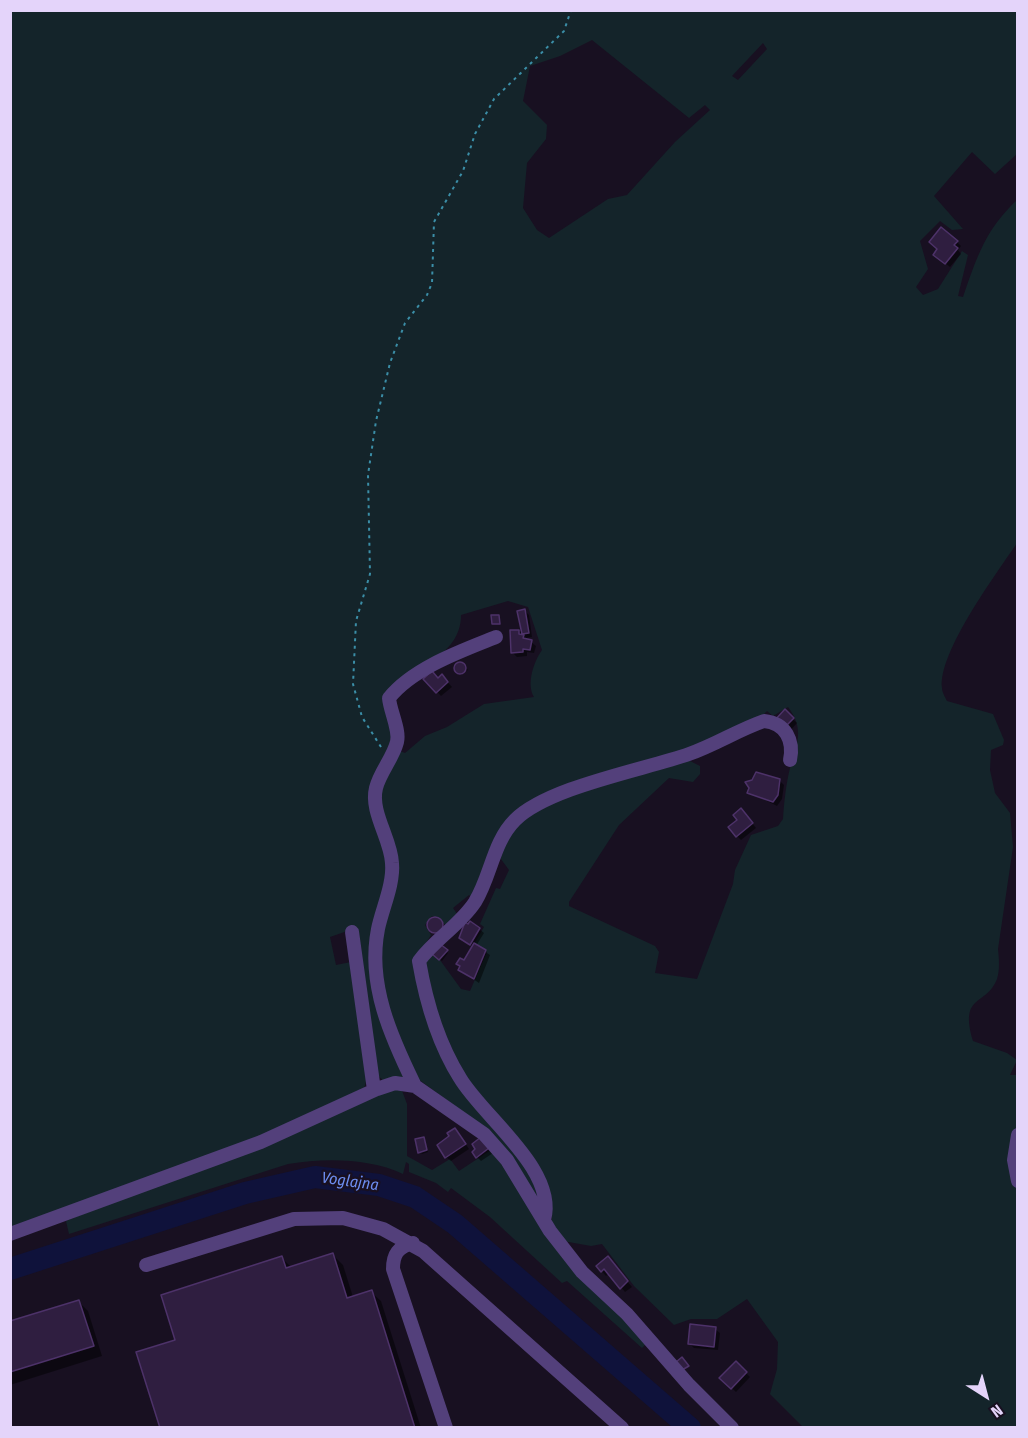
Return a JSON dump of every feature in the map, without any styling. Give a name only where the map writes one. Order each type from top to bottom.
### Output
[{"type":"street","points":[[415,1086],[388,1024],[374,969],[377,931],[392,870],[392,860],[377,810],[375,789],[397,743],[398,735],[390,714],[389,698],[396,689],[432,665],[496,637]]},
{"type":"street","points":[[544,1220],[547,1198],[528,1162],[460,1079],[443,1045],[423,985],[419,961],[430,945],[461,920],[475,902],[504,836],[515,820],[531,808],[586,786],[690,753],[764,721],[784,731],[791,740],[793,748],[790,760]]},
{"type":"street","points":[[352,932],[374,1090]]},
{"type":"street","points":[[10,1234],[261,1142],[374,1090],[395,1083],[415,1086],[484,1134],[507,1160],[544,1220],[582,1272],[627,1314],[689,1385],[732,1428]]},
{"type":"street","points":[[1017,1135],[1014,1160],[1017,1181]]},
{"type":"street","points":[[146,1265],[294,1219],[343,1218],[383,1228],[413,1243],[622,1428]]},
{"type":"street","points":[[413,1243],[398,1251],[393,1258],[393,1269],[446,1428]]},
{"type":"path","points":[[386,766],[380,743],[362,717],[353,684],[356,621],[370,574],[368,475],[376,421],[390,363],[405,323],[429,289],[435,222],[463,171],[475,134],[494,99],[564,31],[571,10]]},
{"type":"shaded area","points":[[11,11],[1017,11],[1017,154],[995,174],[972,152],[934,196],[963,229],[952,230],[940,221],[920,241],[928,269],[916,287],[923,295],[938,289],[962,251],[968,255],[958,296],[963,297],[983,245],[997,222],[1017,200],[1017,543],[970,613],[959,634],[943,673],[942,688],[947,701],[993,714],[1004,740],[1003,745],[991,750],[990,770],[995,793],[1010,813],[1013,847],[998,949],[999,972],[992,988],[976,1002],[969,1015],[973,1041],[1007,1053],[1017,1060],[1010,1075],[1018,1075],[1017,1125],[1013,1136],[1011,1159],[1018,1192],[1017,1427],[803,1427],[770,1394],[777,1369],[778,1342],[747,1299],[717,1319],[691,1319],[674,1325],[634,1286],[602,1244],[591,1246],[563,1241],[552,1226],[550,1199],[529,1160],[508,1130],[462,1077],[441,1034],[421,962],[432,949],[461,989],[470,991],[487,952],[474,944],[484,927],[480,924],[496,888],[500,889],[509,870],[498,855],[516,822],[530,812],[571,793],[686,759],[700,766],[700,774],[693,782],[669,778],[619,825],[569,902],[569,906],[655,946],[659,952],[655,973],[697,979],[733,884],[735,870],[751,835],[778,826],[783,819],[787,780],[798,737],[796,723],[788,707],[773,716],[767,711],[758,720],[689,751],[585,783],[531,806],[505,828],[473,898],[469,895],[453,908],[459,917],[446,925],[432,916],[425,925],[431,935],[416,959],[419,984],[440,1047],[466,1093],[504,1134],[525,1163],[543,1199],[538,1201],[489,1131],[414,1076],[395,1040],[378,982],[378,943],[397,868],[378,803],[384,774],[397,750],[405,753],[425,736],[447,727],[484,704],[534,697],[531,686],[532,673],[542,650],[528,607],[508,601],[461,615],[459,630],[453,642],[444,652],[397,685],[387,695],[386,701],[394,741],[371,792],[390,869],[376,925],[371,974],[377,1005],[405,1077],[403,1081],[385,1082],[376,1074],[356,928],[330,937],[336,965],[351,962],[367,1043],[368,1060],[364,1089],[335,1106],[265,1136],[11,1232]],"holes":[[[592,40],[689,118],[705,105],[710,110],[675,142],[627,195],[608,199],[549,238],[537,230],[523,208],[527,163],[546,139],[547,125],[523,101],[530,66],[560,56]],[[763,43],[767,49],[738,80],[732,76]]]},
{"type":"shaded area","points":[[401,1088],[407,1104],[407,1156],[432,1170],[450,1159],[459,1171],[494,1148],[533,1205],[649,1341],[642,1348],[567,1281],[562,1283],[490,1217],[451,1188],[448,1192],[436,1183],[409,1172],[409,1164],[406,1162],[403,1174],[361,1162],[332,1160],[288,1164],[69,1234],[66,1221],[367,1097]]},
{"type":"building","points":[[941,227],[958,241],[954,245],[958,248],[945,264],[933,255],[937,249],[929,242]]},
{"type":"building","points":[[525,609],[529,633],[522,634],[517,611]]},
{"type":"building","points":[[491,615],[499,615],[500,624],[492,624]]},
{"type":"building","points":[[510,630],[519,630],[519,634],[524,635],[523,638],[532,640],[530,650],[523,649],[523,652],[511,653]]},
{"type":"building","points":[[460,662],[466,668],[460,674],[454,668]]},
{"type":"building","points":[[432,671],[438,678],[442,674],[448,682],[436,693],[423,679]]},
{"type":"building","points":[[785,709],[794,718],[784,728],[775,720]]},
{"type":"building","points":[[756,772],[780,779],[778,795],[773,802],[747,793],[749,788],[745,782],[752,780]]},
{"type":"building","points":[[741,808],[753,823],[736,837],[728,827],[737,820],[733,815]]},
{"type":"building","points":[[435,917],[443,925],[435,933],[427,925]]},
{"type":"building","points":[[470,921],[480,928],[470,945],[459,938],[465,922],[468,924]]},
{"type":"building","points":[[474,943],[486,950],[474,979],[458,970],[460,966],[456,964],[460,958],[464,960]]},
{"type":"building","points":[[440,944],[448,950],[439,960],[432,954]]},
{"type":"building","points":[[455,1128],[466,1144],[445,1158],[437,1145],[449,1136],[447,1133]]},
{"type":"building","points":[[424,1137],[427,1150],[418,1153],[415,1139]]},
{"type":"building","points":[[481,1137],[489,1148],[476,1158],[472,1152],[475,1149],[472,1144]]},
{"type":"building","points":[[333,1253],[347,1298],[372,1290],[415,1428],[160,1428],[136,1352],[175,1340],[161,1295],[282,1256],[286,1268]]},
{"type":"building","points":[[608,1256],[628,1281],[620,1289],[604,1269],[601,1272],[596,1266]]},
{"type":"building","points":[[79,1300],[94,1346],[10,1372],[10,1321]]},
{"type":"building","points":[[690,1324],[716,1327],[714,1347],[688,1344]]},
{"type":"building","points":[[682,1357],[689,1366],[682,1370],[676,1362]]},
{"type":"building","points":[[736,1361],[747,1372],[731,1389],[719,1378]]},
{"type":"waterway","name":"Voglajna","points":[[10,1269],[245,1193],[315,1177],[379,1185],[415,1197],[455,1224],[690,1428]]}]
